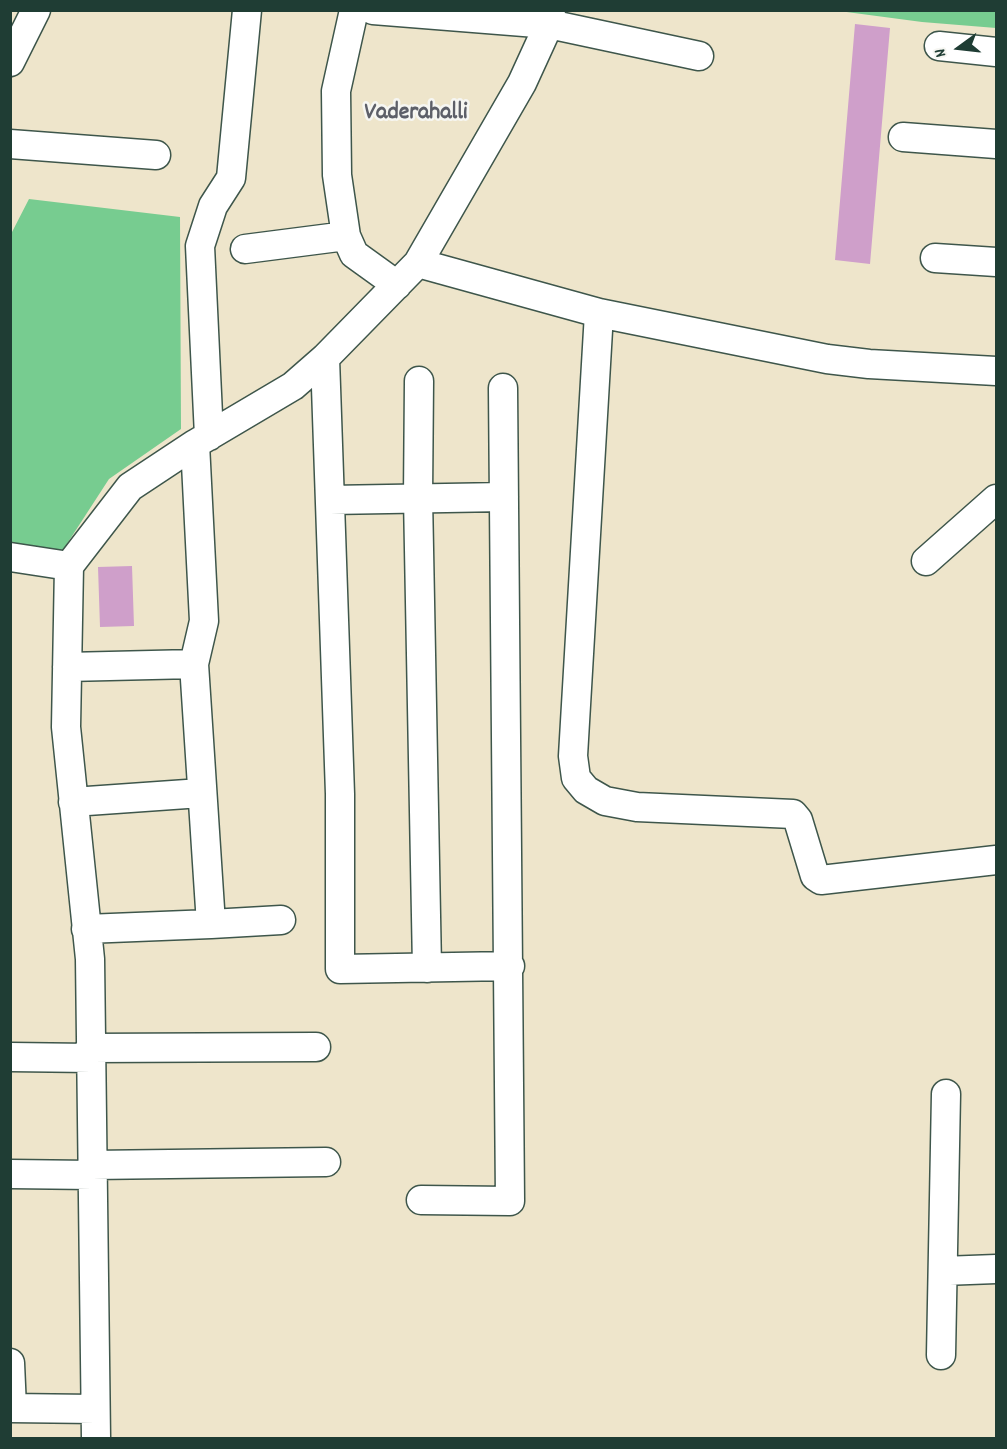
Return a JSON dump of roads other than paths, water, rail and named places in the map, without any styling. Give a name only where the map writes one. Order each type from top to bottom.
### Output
[{"type":"street","points":[[10,62],[36,10]]},
{"type":"street","points":[[211,924],[194,664],[204,621],[200,246],[213,206],[231,178],[247,10]]},
{"type":"street","points":[[354,10],[336,91],[337,175],[346,236],[354,254],[398,285]]},
{"type":"street","points":[[373,10],[550,17],[699,56]]},
{"type":"street","points":[[96,1438],[90,959],[66,727],[69,566],[130,487],[202,440],[293,386],[325,358],[418,263],[522,83],[550,17]]},
{"type":"street","points":[[939,46],[996,52]]},
{"type":"street","points":[[903,137],[996,144]]},
{"type":"street","points":[[10,144],[156,155]]},
{"type":"street","points":[[245,249],[346,236]]},
{"type":"street","points":[[935,258],[996,262]]},
{"type":"street","points":[[418,263],[599,313],[827,359],[868,364],[996,371]]},
{"type":"street","points":[[599,313],[573,756],[576,778],[586,790],[604,801],[637,807],[793,814],[798,820],[815,876],[821,880],[996,860]]},
{"type":"street","points":[[325,358],[340,794],[340,969],[510,966]]},
{"type":"street","points":[[419,381],[418,497],[427,968]]},
{"type":"street","points":[[421,1200],[510,1201],[510,966],[505,770],[503,388]]},
{"type":"street","points":[[330,500],[504,497]]},
{"type":"street","points":[[926,561],[996,499]]},
{"type":"street","points":[[10,557],[69,566]]},
{"type":"street","points":[[67,668],[194,664]]},
{"type":"street","points":[[73,802],[201,793]]},
{"type":"street","points":[[86,930],[281,920]]},
{"type":"street","points":[[10,1057],[316,1047]]},
{"type":"street","points":[[941,1355],[946,1094]]},
{"type":"street","points":[[10,1174],[326,1162]]},
{"type":"street","points":[[943,1271],[996,1269]]},
{"type":"street","points":[[10,1364],[11,1408],[96,1409]]},
{"type":"district","name":"Vaderahalli","points":[[416,115]]}]
